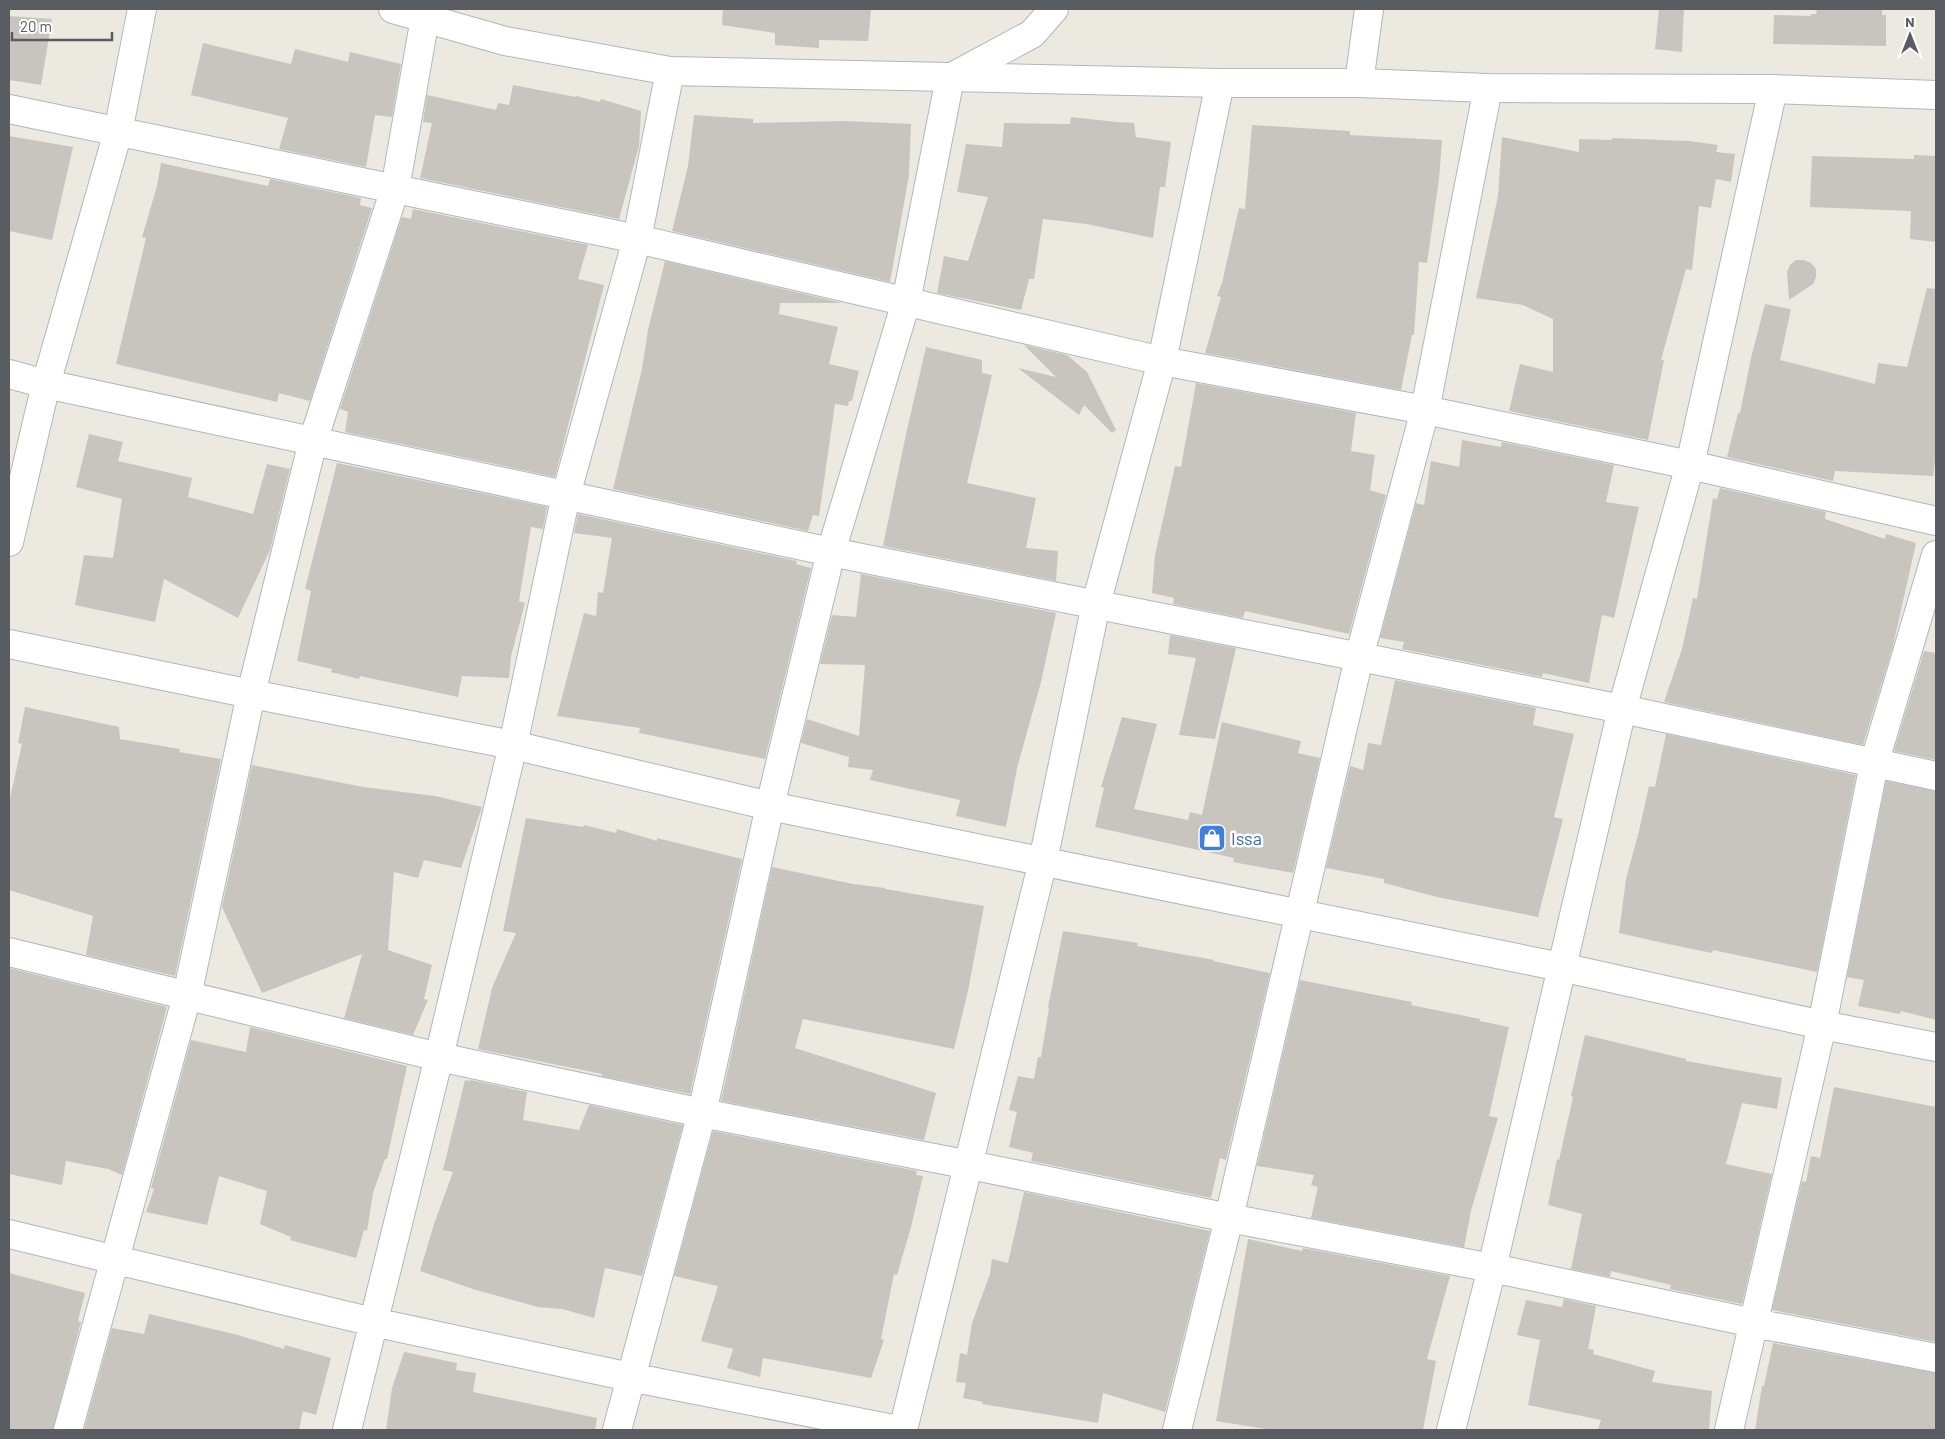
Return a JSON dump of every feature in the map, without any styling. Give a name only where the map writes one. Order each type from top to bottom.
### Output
[{"type":"street","points":[[9,542],[46,384],[118,132],[142,9]]},
{"type":"street","points":[[393,9],[505,41],[670,71],[1220,83],[1359,83],[1488,88],[1773,89],[1936,95]]},
{"type":"street","points":[[950,78],[1032,34],[1054,9]]},
{"type":"street","points":[[1359,83],[1369,9]]},
{"type":"street","points":[[68,1430],[188,996],[251,694],[313,441],[395,189],[426,18]]},
{"type":"street","points":[[347,1430],[439,1057],[513,745],[566,495],[637,239],[670,71]]},
{"type":"street","points":[[617,1430],[702,1113],[770,806],[831,552],[906,302],[950,78]]},
{"type":"street","points":[[903,1430],[970,1164],[1043,861],[1096,604],[1162,361],[1220,83]]},
{"type":"street","points":[[1177,1430],[1229,1218],[1359,658],[1425,410],[1488,88]]},
{"type":"street","points":[[1451,1430],[1492,1268],[1622,710],[1690,466],[1773,89]]},
{"type":"street","points":[[9,109],[637,239],[1162,361],[1425,410],[1690,466],[1936,521]]},
{"type":"street","points":[[9,374],[46,384],[831,552],[1622,710],[1936,776]]},
{"type":"street","points":[[1729,1430],[1822,1025],[1874,764],[1936,555]]},
{"type":"street","points":[[9,644],[513,745],[770,806],[1561,967],[1822,1025],[1936,1047]]},
{"type":"street","points":[[9,952],[439,1057],[702,1113],[970,1164],[1229,1218],[1492,1268],[1754,1324],[1936,1358]]},
{"type":"street","points":[[9,1234],[373,1322],[630,1377],[898,1430]]},
{"type":"building","points":[[723,9],[871,9],[868,41],[819,40],[819,48],[775,45],[775,33],[722,25]]},
{"type":"building","points":[[1659,9],[1684,9],[1682,52],[1655,49]]},
{"type":"building","points":[[1817,9],[1882,9],[1882,15],[1886,15],[1886,46],[1773,44],[1774,15],[1811,16],[1811,14],[1816,14]]},
{"type":"building","points":[[9,16],[52,19],[41,85],[9,80]]},
{"type":"building","points":[[203,43],[291,64],[295,49],[348,62],[350,52],[401,64],[392,117],[375,115],[366,167],[279,149],[288,118],[191,95]]},
{"type":"building","points":[[513,85],[600,102],[601,99],[641,111],[639,146],[619,219],[420,178],[432,123],[423,122],[427,95],[496,110],[498,103],[509,105]]},
{"type":"building","points":[[694,115],[753,119],[753,123],[845,121],[911,124],[909,175],[890,282],[672,231],[688,166]]},
{"type":"building","points":[[1071,117],[1134,123],[1136,137],[1171,142],[1165,187],[1160,187],[1153,238],[1087,224],[1043,219],[1034,279],[1029,279],[1021,310],[937,293],[944,256],[968,261],[988,197],[957,192],[966,144],[1002,147],[1004,123],[1070,124]]},
{"type":"building","points":[[1252,125],[1350,131],[1350,135],[1442,140],[1439,179],[1427,263],[1419,262],[1414,335],[1412,335],[1401,390],[1205,353],[1221,297],[1217,296],[1222,283],[1239,208],[1245,209]]},
{"type":"building","points":[[9,136],[73,147],[52,240],[9,231]]},
{"type":"building","points":[[1502,137],[1579,152],[1579,139],[1612,140],[1612,138],[1689,141],[1718,145],[1716,152],[1735,154],[1731,182],[1716,179],[1711,208],[1699,206],[1692,270],[1686,269],[1661,360],[1664,360],[1648,440],[1509,411],[1520,364],[1553,372],[1553,319],[1523,305],[1476,298],[1498,196]]},
{"type":"building","points":[[1914,155],[1936,156],[1936,242],[1910,239],[1911,211],[1810,207],[1812,156],[1914,159]]},
{"type":"building","points":[[161,163],[268,186],[270,179],[361,198],[360,205],[372,208],[310,401],[279,393],[277,402],[116,364],[146,238],[142,237],[157,186]]},
{"type":"building","points":[[413,209],[588,245],[578,279],[604,285],[555,477],[345,432],[348,412],[340,409],[402,217],[411,219]]},
{"type":"building","points":[[1796,260],[1804,260],[1811,263],[1816,269],[1816,277],[1813,284],[1789,300],[1787,272],[1790,265]]},
{"type":"building","points":[[665,261],[842,303],[780,303],[779,314],[838,327],[829,364],[859,371],[852,401],[849,401],[848,406],[835,404],[819,516],[813,515],[808,531],[613,489],[642,369],[648,330]]},
{"type":"building","points":[[1927,288],[1936,289],[1936,456],[1933,476],[1835,471],[1833,481],[1727,457],[1738,413],[1740,413],[1751,358],[1765,304],[1791,309],[1780,360],[1875,384],[1878,363],[1907,367]]},
{"type":"building","points":[[1024,345],[1067,355],[1087,372],[1116,430],[1112,433],[1084,405],[1079,415],[1018,368],[1056,377]]},
{"type":"building","points":[[926,347],[982,360],[982,373],[992,375],[967,483],[1036,498],[1026,548],[1058,551],[1056,581],[883,546]]},
{"type":"building","points":[[1196,383],[1356,413],[1351,451],[1375,455],[1370,490],[1386,495],[1349,634],[1245,611],[1243,618],[1173,604],[1174,598],[1152,593],[1155,555],[1175,466],[1181,467]]},
{"type":"building","points":[[89,434],[123,442],[118,461],[192,478],[188,497],[253,514],[267,464],[290,469],[270,550],[238,618],[164,579],[155,622],[75,605],[84,555],[113,558],[122,499],[76,487]]},
{"type":"building","points":[[1462,440],[1501,447],[1502,442],[1614,465],[1606,502],[1639,507],[1614,618],[1602,615],[1589,683],[1543,673],[1542,677],[1402,649],[1404,642],[1380,638],[1416,503],[1424,505],[1431,461],[1459,467]]},
{"type":"building","points":[[337,463],[547,507],[543,529],[531,527],[519,601],[525,603],[511,656],[509,678],[462,676],[458,697],[360,676],[359,679],[331,672],[332,669],[297,661],[311,591],[305,589]]},
{"type":"building","points":[[1720,488],[1826,512],[1825,519],[1885,539],[1886,534],[1916,543],[1893,646],[1863,745],[1664,702],[1682,649],[1693,598],[1697,599],[1713,498],[1717,499]]},
{"type":"building","points":[[578,514],[797,561],[796,564],[811,568],[765,759],[639,733],[640,728],[557,716],[584,613],[596,616],[598,592],[603,593],[612,538],[574,533]]},
{"type":"building","points":[[861,574],[1056,613],[1041,682],[1017,768],[1006,827],[956,816],[960,800],[870,780],[873,770],[848,767],[849,757],[801,743],[807,719],[859,736],[865,665],[820,664],[832,615],[856,617]]},
{"type":"building","points":[[1170,635],[1236,648],[1215,739],[1179,735],[1196,658],[1168,654]]},
{"type":"building","points":[[1924,651],[1936,653],[1936,760],[1894,751]]},
{"type":"building","points":[[1395,680],[1536,708],[1533,725],[1574,734],[1554,817],[1563,819],[1538,917],[1437,897],[1384,883],[1384,879],[1326,868],[1350,766],[1363,770],[1368,743],[1381,745]]},
{"type":"building","points":[[25,707],[119,727],[120,739],[180,749],[179,752],[221,759],[175,976],[86,955],[93,916],[9,890],[9,803],[22,744],[18,743]]},
{"type":"building","points":[[1122,717],[1157,724],[1134,809],[1188,820],[1190,812],[1202,815],[1222,722],[1301,741],[1298,753],[1320,758],[1293,873],[1233,862],[1234,858],[1095,827],[1104,788],[1101,787]]},
{"type":"building","points":[[1666,734],[1856,775],[1817,972],[1713,950],[1712,953],[1619,933],[1626,879],[1649,786],[1655,787]]},
{"type":"building","points":[[252,765],[363,787],[435,796],[482,807],[461,868],[424,860],[418,878],[394,872],[388,950],[432,965],[424,999],[428,1000],[413,1035],[344,1018],[362,954],[262,993],[222,907]]},
{"type":"building","points":[[1886,781],[1936,791],[1936,1020],[1901,1011],[1900,1014],[1858,1006],[1864,980],[1847,977]]},
{"type":"building","points":[[526,818],[583,827],[584,825],[616,833],[617,829],[657,841],[657,838],[742,859],[690,1094],[478,1049],[492,988],[516,933],[503,931]]},
{"type":"building","points":[[772,867],[853,884],[984,906],[968,991],[954,1049],[803,1019],[795,1048],[936,1093],[924,1140],[721,1101]]},
{"type":"building","points":[[1063,931],[1138,943],[1137,946],[1214,960],[1270,973],[1226,1160],[1220,1158],[1211,1198],[1031,1161],[1033,1153],[1009,1147],[1017,1112],[1009,1110],[1018,1076],[1034,1079],[1038,1057],[1041,1057],[1048,1007]]},
{"type":"building","points":[[9,968],[167,1007],[122,1175],[108,1169],[66,1161],[62,1185],[9,1174]]},
{"type":"building","points":[[1300,980],[1412,1002],[1411,1005],[1509,1027],[1489,1116],[1498,1118],[1471,1211],[1464,1247],[1311,1218],[1318,1187],[1311,1185],[1314,1175],[1257,1166]]},
{"type":"building","points":[[250,1027],[407,1066],[387,1159],[385,1159],[373,1193],[367,1231],[364,1230],[356,1258],[290,1240],[291,1237],[260,1224],[267,1191],[219,1176],[207,1225],[146,1212],[154,1189],[151,1188],[191,1040],[246,1052]]},
{"type":"building","points":[[1585,1035],[1686,1059],[1686,1061],[1782,1078],[1777,1109],[1742,1103],[1726,1164],[1772,1174],[1742,1304],[1670,1289],[1671,1285],[1611,1271],[1610,1277],[1571,1269],[1582,1214],[1548,1205]]},
{"type":"building","points":[[465,1080],[527,1092],[523,1120],[579,1130],[589,1105],[683,1125],[642,1276],[605,1268],[594,1318],[562,1309],[538,1307],[476,1290],[420,1271],[434,1224],[453,1172],[443,1170]]},
{"type":"building","points":[[1834,1087],[1936,1107],[1936,1342],[1772,1310],[1802,1181],[1806,1182],[1811,1156],[1820,1158]]},
{"type":"building","points":[[713,1131],[917,1171],[916,1175],[923,1176],[897,1275],[894,1274],[881,1339],[884,1340],[871,1378],[763,1358],[760,1377],[727,1368],[733,1349],[701,1341],[718,1286],[674,1276]]},
{"type":"building","points":[[1024,1192],[1210,1231],[1165,1412],[1103,1393],[1098,1423],[982,1404],[983,1402],[963,1398],[966,1383],[956,1382],[960,1353],[967,1355],[972,1323],[990,1274],[992,1259],[1008,1263]]},
{"type":"building","points":[[1248,1239],[1302,1251],[1303,1248],[1450,1276],[1427,1359],[1436,1361],[1423,1430],[1272,1430],[1216,1421]]},
{"type":"building","points":[[9,1273],[85,1293],[78,1321],[81,1322],[53,1430],[9,1430]]},
{"type":"building","points":[[1564,1299],[1596,1306],[1588,1349],[1594,1350],[1593,1354],[1655,1371],[1652,1382],[1712,1391],[1709,1430],[1598,1430],[1601,1420],[1528,1405],[1540,1340],[1517,1335],[1526,1300],[1562,1307]]},
{"type":"building","points":[[149,1314],[238,1335],[284,1349],[285,1345],[331,1358],[316,1415],[303,1411],[299,1430],[84,1430],[112,1328],[144,1334]]},
{"type":"building","points":[[1773,1343],[1936,1373],[1936,1430],[1755,1430],[1762,1386],[1764,1386]]},
{"type":"building","points":[[404,1352],[457,1363],[456,1370],[476,1373],[473,1392],[597,1418],[595,1430],[386,1430],[392,1388]]},
{"type":"place","name":"Issa","points":[[1212,838]]}]
